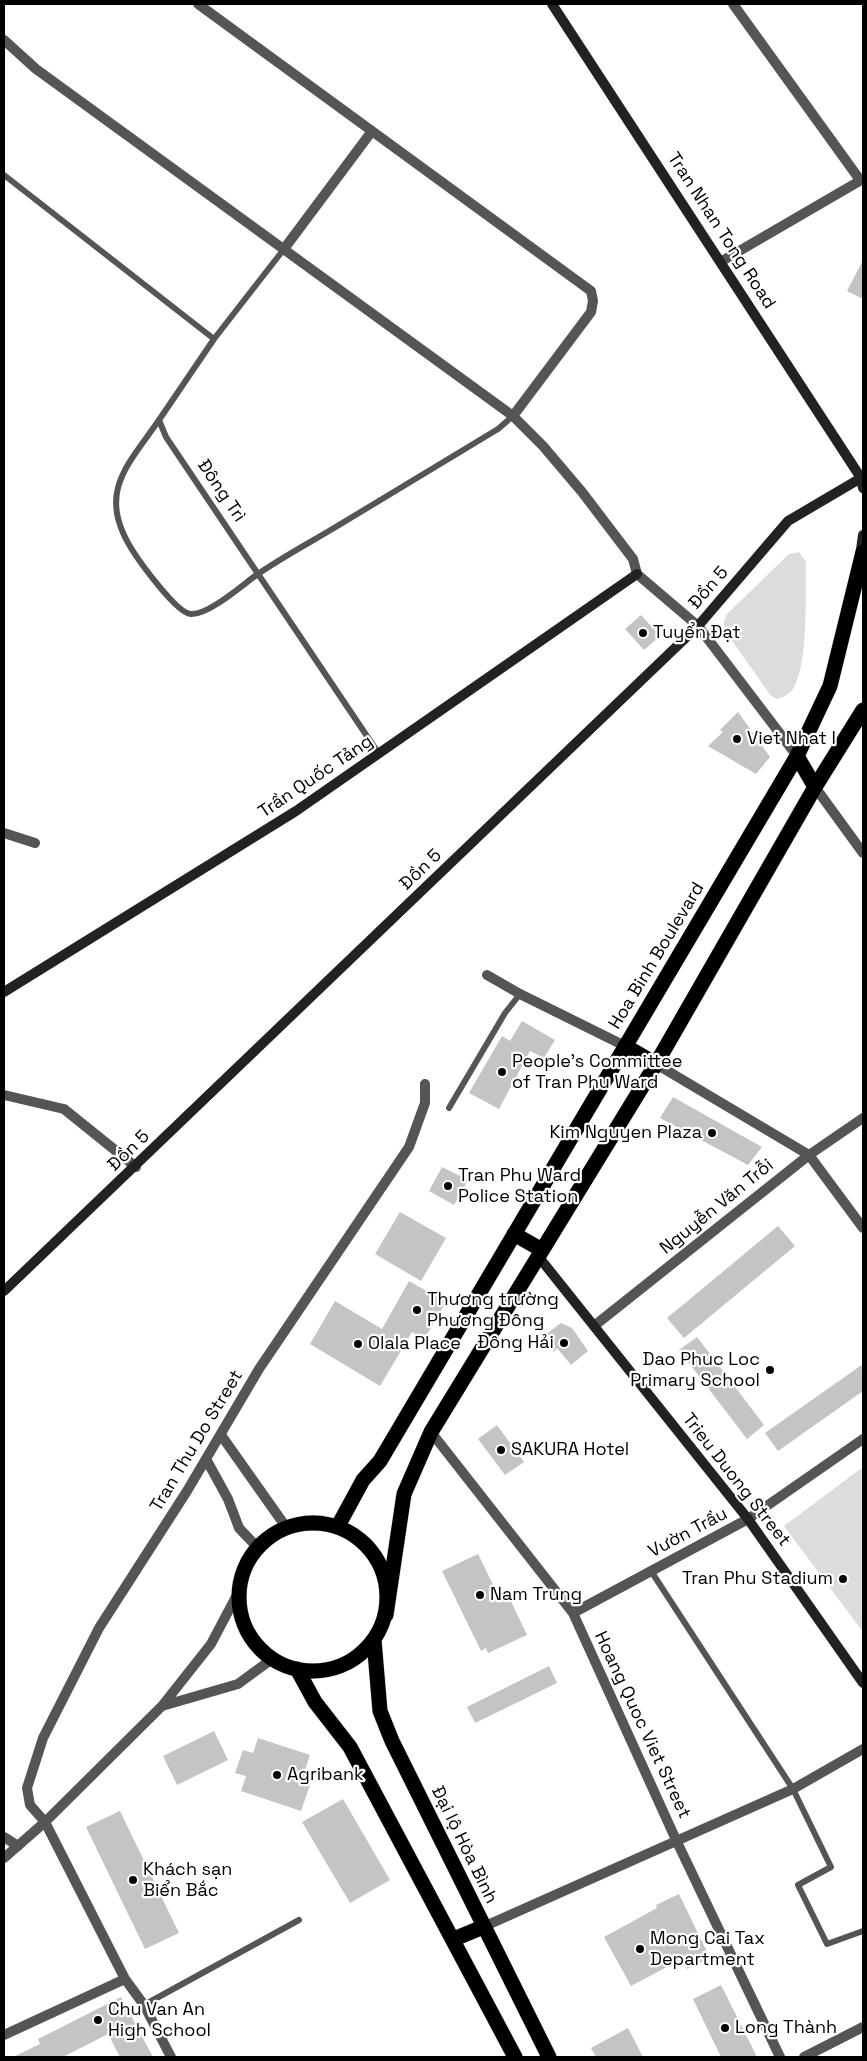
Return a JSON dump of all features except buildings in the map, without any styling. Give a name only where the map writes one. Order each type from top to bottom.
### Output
[{"type":"highway","points":[[861,559],[863,588]]},
{"type":"highway","name":"Hoa Binh Boulevard","points":[[338,1526],[363,1480],[380,1461],[797,756],[830,686],[861,559]]},
{"type":"highway","points":[[386,1615],[387,1588],[379,1562],[362,1540],[338,1526],[312,1522],[286,1527],[257,1547],[244,1568],[238,1591],[240,1610],[246,1629],[257,1646],[272,1659],[297,1669],[317,1671],[336,1667],[355,1658],[374,1640],[386,1615],[404,1494],[431,1432],[656,1064],[815,787],[863,710]]},
{"type":"highway","points":[[797,756],[815,787]]},
{"type":"highway","points":[[625,1046],[656,1064]]},
{"type":"highway","points":[[514,1234],[540,1253]]},
{"type":"highway","name":"Đại lộ Hòa Bình","points":[[374,1640],[380,1711],[392,1741],[549,2057]]},
{"type":"highway","points":[[297,1669],[316,1702],[350,1747],[454,1939],[515,2057]]},
{"type":"highway","points":[[454,1939],[483,1927]]},
{"type":"street","points":[[198,4],[591,291],[593,302],[591,312],[513,416]]},
{"type":"street","name":"Tran Nhan Tong Road","points":[[552,4],[722,261],[863,481]]},
{"type":"street","points":[[722,261],[862,180],[733,4]]},
{"type":"street","points":[[4,40],[36,69],[513,416],[543,446],[582,492],[633,560],[637,574],[698,626],[797,756]]},
{"type":"street","points":[[284,249],[372,131]]},
{"type":"street","name":"Đồn 5","points":[[4,1291],[698,626],[788,521],[863,481]]},
{"type":"street","points":[[861,559],[863,535]]},
{"type":"street","name":"Trần Quốc Tảng","points":[[4,992],[233,851],[379,754],[637,574]]},
{"type":"street","points":[[815,787],[863,853]]},
{"type":"street","points":[[4,833],[35,843]]},
{"type":"street","points":[[487,975],[520,994],[625,1046]]},
{"type":"street","points":[[656,1064],[809,1155],[863,1228]]},
{"type":"street","name":"Tran Thu Do Street","points":[[171,2057],[144,2005],[125,1980],[45,1822],[30,1805],[27,1788],[42,1738],[99,1628],[206,1459],[260,1369],[409,1147],[425,1103],[425,1084]]},
{"type":"street","points":[[4,1095],[64,1110],[136,1166]]},
{"type":"street","name":"Nguyễn Văn Trỗi","points":[[594,1326],[809,1155],[863,1118]]},
{"type":"street","name":"Trieu Duong Street","points":[[540,1253],[594,1326],[748,1519],[863,1683]]},
{"type":"street","name":"Hoang Quoc Viet Street","points":[[431,1432],[573,1613],[677,1842],[780,2057]]},
{"type":"street","points":[[220,1435],[286,1527]]},
{"type":"street","name":"Vườn Trầu","points":[[573,1613],[748,1519],[863,1439]]},
{"type":"street","points":[[206,1459],[228,1499],[239,1528],[257,1547]]},
{"type":"street","points":[[4,1858],[45,1822],[162,1706],[211,1644],[238,1591]]},
{"type":"street","points":[[162,1706],[238,1684],[272,1659]]},
{"type":"street","points":[[483,1927],[793,1789],[863,1750]]},
{"type":"street","points":[[4,1837],[18,1846]]},
{"type":"street","points":[[4,2035],[125,1980]]},
{"type":"street","points":[[804,2057],[863,2027]]},
{"type":"lane","points":[[4,175],[214,339]]},
{"type":"lane","points":[[284,249],[214,339],[127,467],[116,490],[119,529],[132,551],[175,606],[188,614],[201,613],[259,573],[498,429],[513,416]]},
{"type":"lane","name":"Đông Trì","points":[[159,420],[166,437],[379,754]]},
{"type":"lane","points":[[449,1108],[505,1013],[520,994]]},
{"type":"lane","points":[[651,1571],[793,1789],[831,1868],[798,1885],[827,1944],[863,1931]]},
{"type":"lane","points":[[144,2005],[299,1920]]},
{"type":"shaded area","points":[[799,552],[806,562],[805,628],[802,662],[793,689],[788,694],[777,699],[771,696],[725,631],[724,622],[727,614],[789,554]]},
{"type":"shaded area","name":"Tran Phu Stadium","points":[[863,1467],[863,1632],[784,1526]]},
{"type":"place","name":"Tuyển Đạt","points":[[643,633]]},
{"type":"place","name":"Viet Nhat I","points":[[737,739]]},
{"type":"place","name":"People’s Committee of Tran Phu Ward","points":[[502,1072]]},
{"type":"place","name":"Kim Nguyen Plaza","points":[[712,1133]]},
{"type":"place","name":"Tran Phu Ward Police Station","points":[[448,1186]]},
{"type":"place","name":"Thương trường Phương Đông","points":[[417,1310]]},
{"type":"place","name":"Đông Hải","points":[[564,1343]]},
{"type":"place","name":"Olala Place","points":[[358,1344]]},
{"type":"place","name":"Dao Phuc Loc Primary School","points":[[770,1370]]},
{"type":"place","name":"SAKURA Hotel","points":[[501,1450]]},
{"type":"place","name":"Tran Phu Stadium","points":[[843,1579]]},
{"type":"place","name":"Nam Trung","points":[[480,1595]]},
{"type":"place","name":"Agribank","points":[[277,1775]]},
{"type":"place","name":"Khách sạn Biển Bắc","points":[[133,1880]]},
{"type":"place","name":"Mong Cai Tax Department","points":[[640,1949]]},
{"type":"place","name":"Chu Van An High School","points":[[98,2020]]},
{"type":"place","name":"Long Thành","points":[[725,2028]]}]
